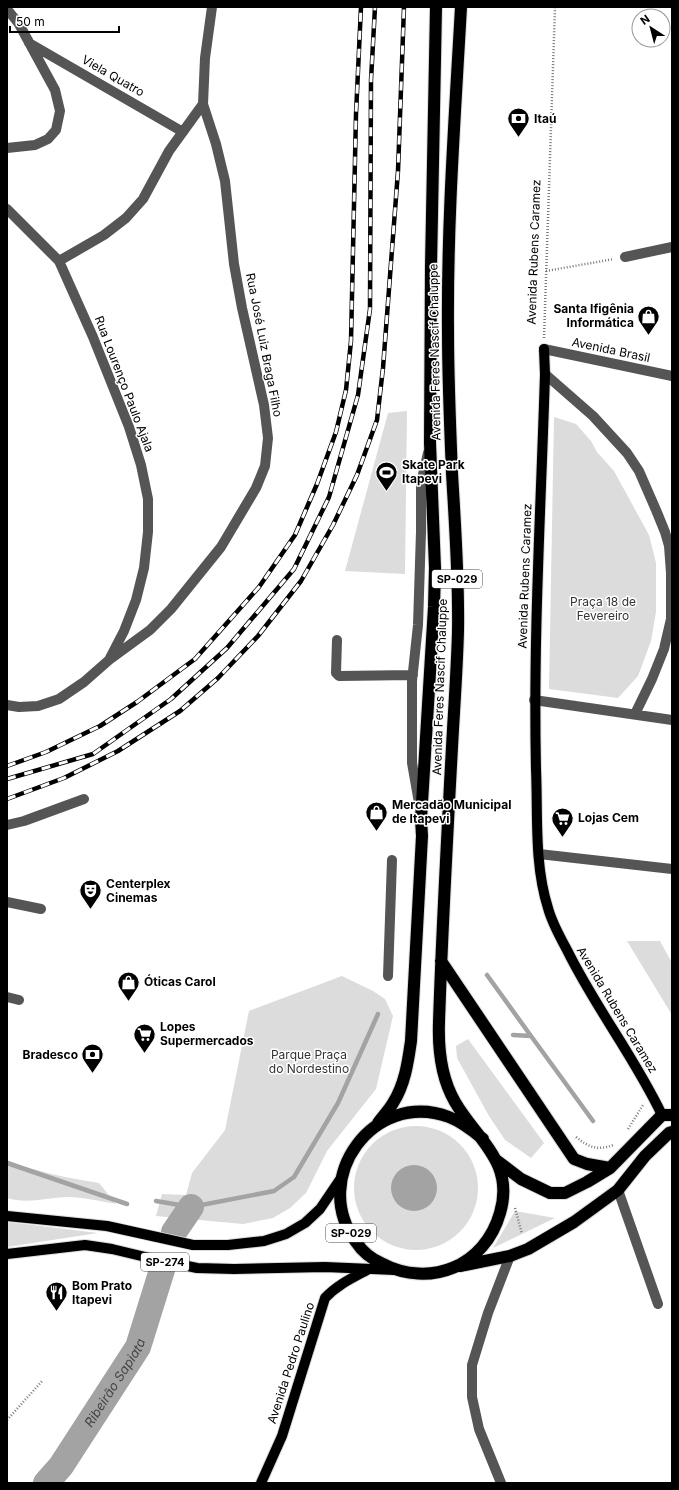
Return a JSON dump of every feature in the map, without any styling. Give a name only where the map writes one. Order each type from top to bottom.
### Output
[{"type":"highway","name":"Avenida Feres Nascif Chaluppe","points":[[377,1124],[393,1103],[402,1084],[408,1064],[413,1010],[422,836],[421,819],[434,576],[430,443],[431,267],[436,7]]},
{"type":"highway","name":"Avenida Feres Nascif Chaluppe","points":[[461,7],[448,258],[450,404],[457,562],[458,631],[438,1043],[441,1066],[456,1103],[483,1139]]},
{"type":"highway","points":[[441,961],[574,1159],[587,1164],[610,1168]]},
{"type":"highway","name":"SP-029","points":[[457,1266],[477,1252],[493,1232],[495,1227],[501,1209],[504,1184],[496,1160],[483,1139],[466,1125],[446,1115],[424,1112],[401,1114],[377,1124],[362,1137],[349,1156],[341,1178],[340,1201],[346,1224],[357,1244],[374,1260],[395,1270],[415,1274],[437,1273],[457,1266],[510,1256],[528,1249],[548,1238],[599,1205],[618,1190],[645,1156],[670,1132]]},
{"type":"highway","name":"SP-029","points":[[496,1160],[521,1179],[550,1193],[565,1193],[610,1168],[667,1115]]},
{"type":"main road","name":"Avenida Rubens Caramez","points":[[544,350],[545,374],[534,700],[539,854],[542,885],[548,909],[558,933],[577,970],[651,1092],[667,1115]]},
{"type":"main road","name":"SP-274","points":[[7,1216],[107,1226],[193,1245],[228,1245],[264,1241],[286,1234],[305,1223],[320,1209],[341,1178]]},
{"type":"main road","name":"SP-274","points":[[7,1254],[85,1245],[112,1249],[197,1268],[234,1269],[325,1267],[395,1270]]},
{"type":"main road","name":"Avenida Pedro Paulino","points":[[261,1483],[282,1436],[325,1298],[332,1290],[342,1283],[367,1270]]},
{"type":"street","points":[[59,261],[104,235],[126,218],[143,199],[169,151],[203,104],[205,58],[212,7]]},
{"type":"street","points":[[7,9],[19,24],[55,90],[60,111],[56,130],[48,139],[35,145],[7,148]]},
{"type":"street","name":"Viela Quatro","points":[[29,43],[183,132]]},
{"type":"street","name":"Rua José Luiz Braga Filho","points":[[7,705],[20,708],[38,706],[59,699],[84,682],[109,660],[150,630],[171,609],[221,547],[256,488],[265,466],[268,438],[264,405],[242,308],[234,264],[225,181],[216,144],[203,104]]},
{"type":"street","name":"Rua Lourenço Paulo Ajala","points":[[7,209],[59,261],[93,338],[129,427],[141,465],[148,499],[148,532],[144,568],[136,600],[109,660]]},
{"type":"street","points":[[624,257],[672,247]]},
{"type":"street","name":"Avenida Brasil","points":[[544,350],[672,376]]},
{"type":"street","points":[[545,374],[593,416],[627,452],[639,471],[668,532],[671,573],[670,619],[664,649],[652,679],[635,714]]},
{"type":"street","points":[[421,819],[412,763],[412,675],[418,625],[421,484],[430,443]]},
{"type":"street","points":[[337,640],[336,673],[339,676],[412,675]]},
{"type":"street","points":[[534,700],[672,720]]},
{"type":"street","points":[[7,826],[84,798]]},
{"type":"street","points":[[539,854],[672,869]]},
{"type":"street","points":[[388,976],[392,860]]},
{"type":"street","points":[[7,902],[41,909]]},
{"type":"street","points":[[7,997],[20,1000]]},
{"type":"street","points":[[618,1190],[658,1304]]},
{"type":"street","points":[[501,1483],[479,1429],[472,1397],[472,1365],[488,1313],[510,1256]]},
{"type":"path","name":"Avenida Rubens Caramez","points":[[544,350],[555,7]]},
{"type":"path","points":[[546,271],[624,257]]},
{"type":"path","points":[[628,1130],[651,1092]]},
{"type":"path","points":[[575,1135],[584,1144],[595,1149],[606,1148],[620,1142]]},
{"type":"path","points":[[514,1204],[522,1234]]},
{"type":"path","points":[[7,1420],[44,1380]]},
{"type":"green space","name":"Skate Park Itapevi","points":[[407,411],[405,574],[345,571],[388,413]]},
{"type":"green space","name":"Praça 18 de Fevereiro","points":[[554,417],[576,424],[591,441],[597,452],[614,471],[649,535],[656,563],[656,612],[651,641],[638,676],[618,698],[549,689]]},
{"type":"green space","points":[[627,941],[660,941],[672,963],[672,1015]]},
{"type":"green space","name":"Parque Praça do Nordestino","points":[[342,976],[373,991],[385,999],[393,1016],[376,1089],[327,1151],[306,1193],[290,1208],[273,1218],[243,1224],[156,1216],[162,1194],[186,1195],[192,1173],[225,1130],[249,1011]]},
{"type":"green space","points":[[468,1039],[544,1143],[531,1158],[505,1140],[489,1116],[457,1058],[456,1046]]},
{"type":"green space","points":[[416,1126],[440,1130],[451,1136],[460,1144],[468,1153],[474,1164],[478,1188],[474,1212],[468,1223],[460,1232],[451,1240],[440,1246],[416,1250],[392,1246],[381,1240],[372,1232],[364,1223],[358,1212],[354,1188],[358,1164],[364,1153],[372,1144],[381,1136],[392,1130]]},
{"type":"green space","points":[[7,1160],[53,1174],[99,1183],[116,1204],[72,1197],[29,1201],[7,1198]]},
{"type":"green space","points":[[515,1211],[555,1218],[493,1248]]},
{"type":"green space","points":[[8,1222],[98,1233],[7,1247]]},
{"type":"shaded area","points":[[419,1165],[431,1171],[436,1179],[436,1197],[431,1205],[423,1210],[409,1211],[397,1205],[392,1197],[391,1183],[397,1171],[405,1166]]},
{"type":"waterway","points":[[487,975],[531,1036]]},
{"type":"waterway","points":[[156,1201],[191,1207],[274,1191],[294,1177],[338,1103],[378,1014]]},
{"type":"waterway","points":[[513,1035],[531,1036],[593,1121]]},
{"type":"waterway","points":[[7,1163],[127,1204]]},
{"type":"waterway","name":"Ribeirão Sapiata","points":[[174,1232],[191,1207]]},
{"type":"waterway","name":"Ribeirão Sapiata","points":[[46,1483],[61,1466],[138,1347],[162,1270]]},
{"type":"railway","points":[[7,766],[46,752],[100,726],[137,702],[195,659],[259,587],[295,535],[317,484],[336,432],[346,390],[351,341],[356,114],[361,7]]},
{"type":"railway","points":[[7,779],[93,754],[171,699],[227,648],[294,569],[329,497],[358,395],[370,309],[371,80],[375,7]]},
{"type":"railway","points":[[7,799],[64,778],[118,751],[180,711],[218,678],[258,636],[301,581],[333,525],[357,475],[377,420],[383,368],[398,171],[404,7]]},
{"type":"place","name":"Itaú","points":[[518,138]]},
{"type":"place","name":"Santa Ifigênia Informática","points":[[649,336]]},
{"type":"place","name":"Skate Park Itapevi","points":[[386,492]]},
{"type":"place","name":"Mercadão Municipal de Itapevi","points":[[377,832]]},
{"type":"place","name":"Lojas Cem","points":[[562,838]]},
{"type":"place","name":"Centerplex Cinemas","points":[[90,910]]},
{"type":"place","name":"Óticas Carol","points":[[129,1002]]},
{"type":"place","name":"Lopes Supermercados","points":[[144,1054]]},
{"type":"place","name":"Bradesco","points":[[93,1074]]},
{"type":"place","name":"Bom Prato Itapevi","points":[[56,1312]]}]
